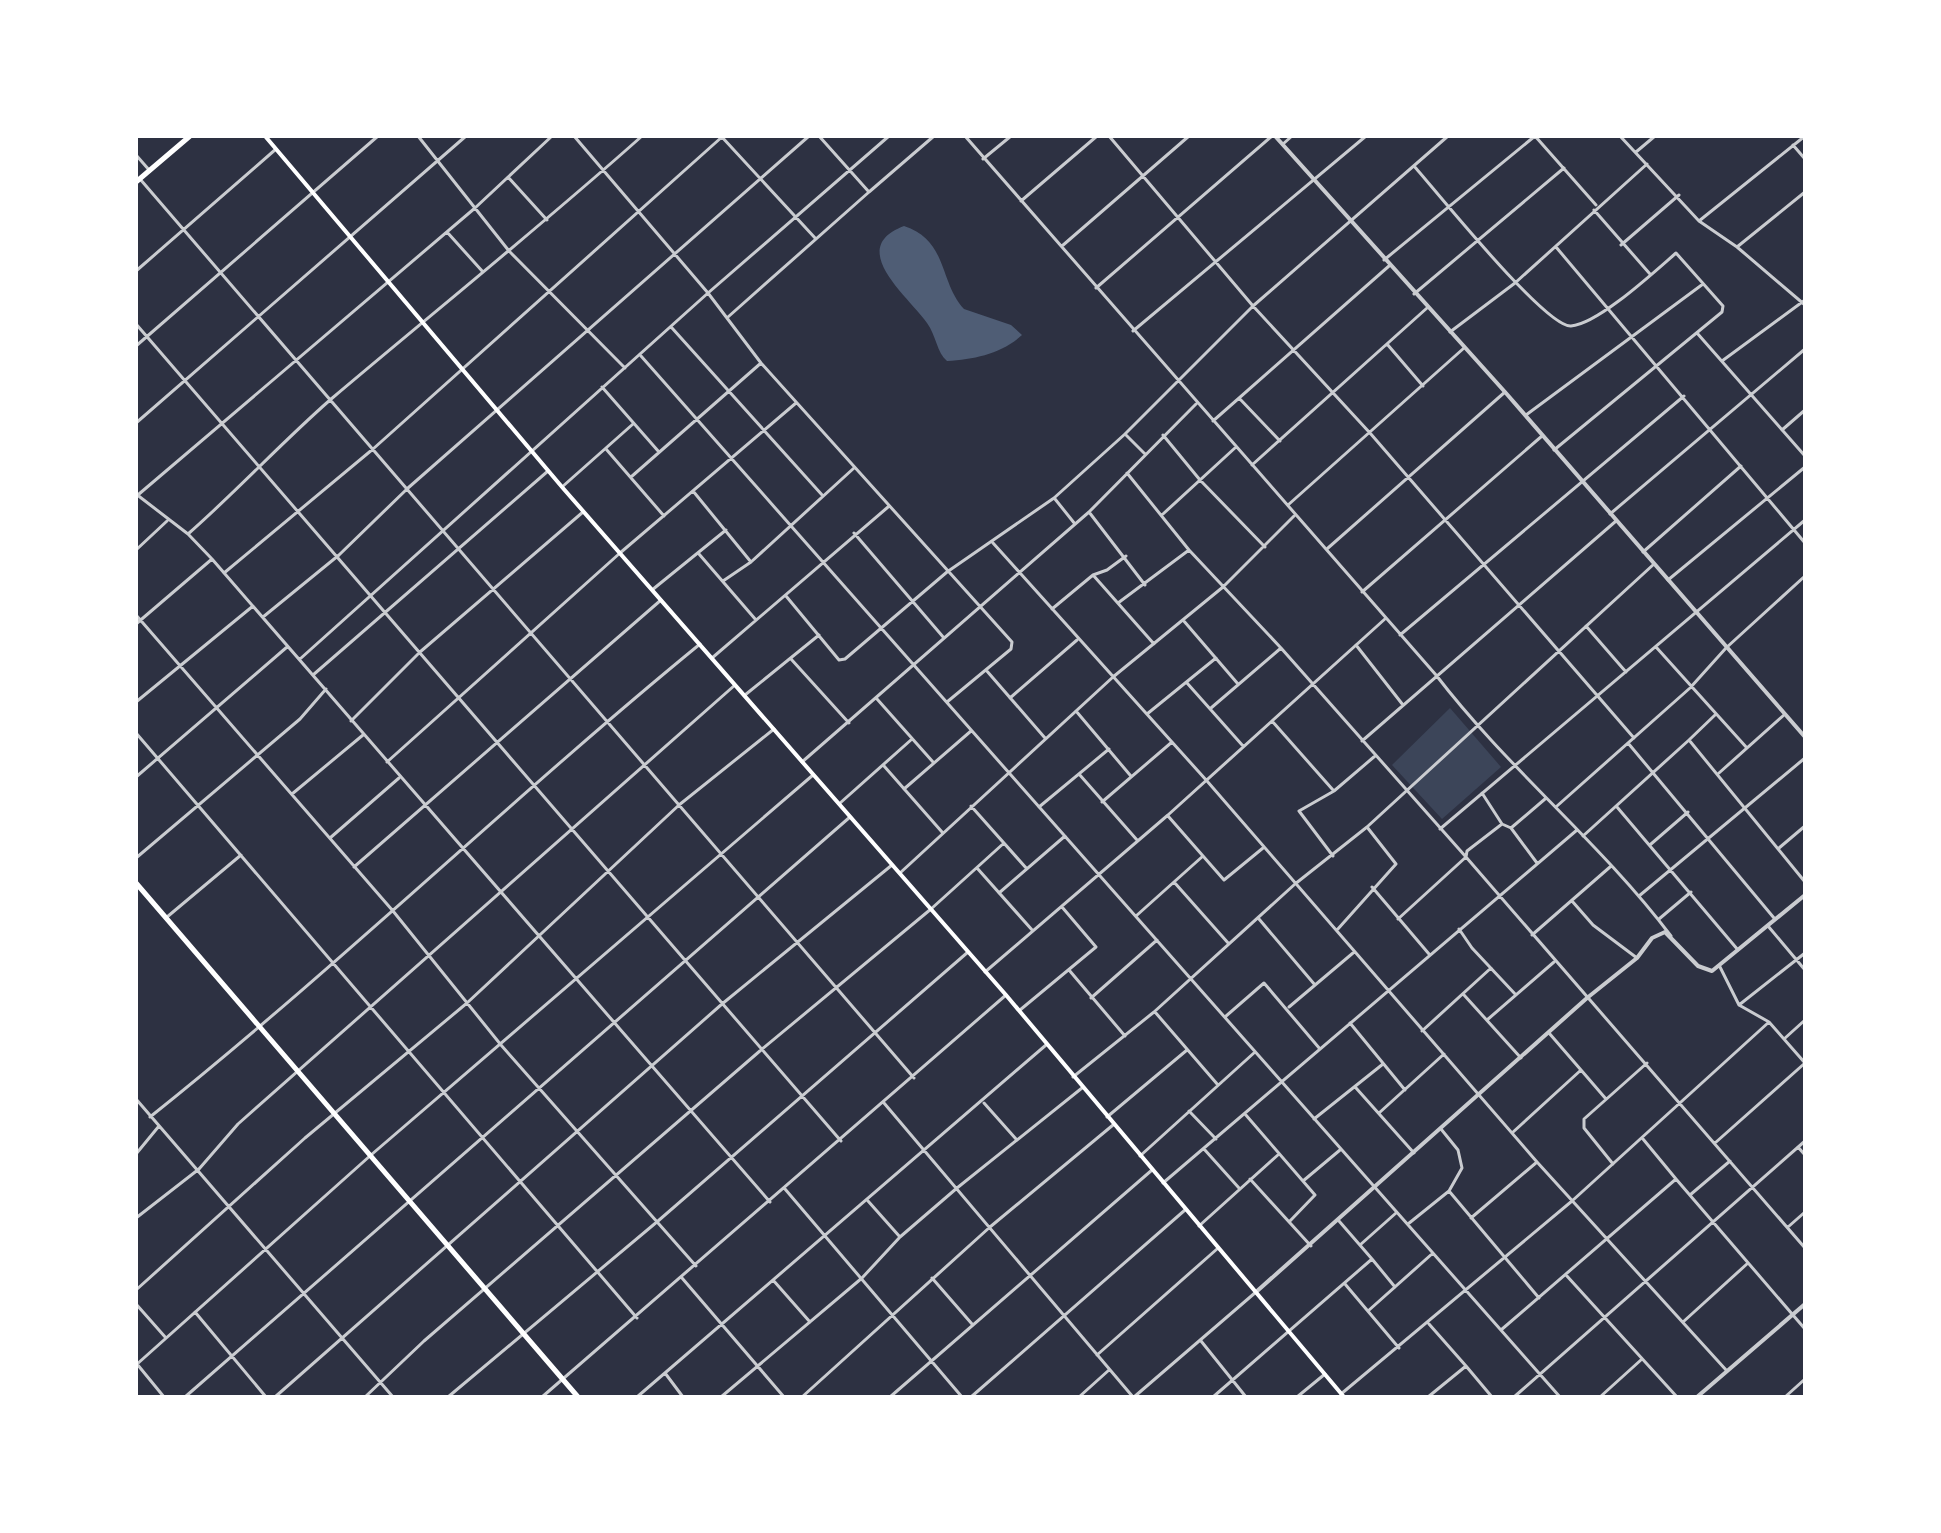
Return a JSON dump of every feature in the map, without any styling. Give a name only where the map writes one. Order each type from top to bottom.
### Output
[{"type":"highway","points":[[138,181],[190,136]]},
{"type":"highway","points":[[136,883],[578,1397]]},
{"type":"main road","points":[[265,136],[548,471],[1006,995],[1342,1396]]},
{"type":"street","points":[[136,346],[378,136]]},
{"type":"street","points":[[418,136],[509,251],[625,368]]},
{"type":"street","points":[[136,423],[466,136]]},
{"type":"street","points":[[552,136],[475,208],[136,496],[188,534],[212,559],[650,1068],[770,1202]]},
{"type":"street","points":[[574,136],[708,293],[761,363],[1013,645],[947,703]]},
{"type":"street","points":[[188,534],[259,463],[331,399],[547,220],[642,136]]},
{"type":"street","points":[[224,573],[373,449],[550,294],[722,136],[816,240]]},
{"type":"street","points":[[263,617],[339,555],[408,488],[809,136]]},
{"type":"street","points":[[819,136],[869,192]]},
{"type":"street","points":[[299,659],[708,293],[889,136]]},
{"type":"street","points":[[727,318],[934,136]]},
{"type":"street","points":[[965,136],[1436,675],[1474,725],[1545,799],[1557,806],[1702,969],[1712,971],[1720,967],[1805,895]]},
{"type":"street","points":[[983,159],[1011,136]]},
{"type":"street","points":[[1021,201],[1097,136]]},
{"type":"street","points":[[1109,136],[1253,306],[1370,433],[1634,738]]},
{"type":"street","points":[[1060,247],[1189,136]]},
{"type":"street","points":[[1096,288],[1273,136],[1505,392],[1805,737]]},
{"type":"street","points":[[1283,144],[1292,136]]},
{"type":"street","points":[[1133,331],[1366,136]]},
{"type":"street","points":[[1437,136],[1442,141]]},
{"type":"street","points":[[786,596],[842,660],[947,572],[1054,498],[1125,434],[1253,306],[1448,136]]},
{"type":"street","points":[[1384,260],[1535,136],[1564,168],[1621,245],[1650,274]]},
{"type":"street","points":[[1620,136],[1679,195],[1699,221],[1737,247],[1804,302],[1722,361]]},
{"type":"street","points":[[1636,152],[1655,136]]},
{"type":"street","points":[[1699,221],[1803,137]]},
{"type":"street","points":[[1793,145],[1805,159]]},
{"type":"street","points":[[136,271],[276,149]]},
{"type":"street","points":[[136,155],[150,171]]},
{"type":"street","points":[[1450,332],[1515,283],[1647,164]]},
{"type":"street","points":[[1414,166],[1515,283],[1562,325],[1575,326],[1609,308],[1676,253],[1724,310],[1554,450]]},
{"type":"street","points":[[1414,294],[1480,242],[1564,168]]},
{"type":"street","points":[[508,177],[547,220]]},
{"type":"street","points":[[138,181],[184,229],[914,1078]]},
{"type":"street","points":[[1737,247],[1805,192]]},
{"type":"street","points":[[1621,245],[1679,195]]},
{"type":"street","points":[[447,232],[483,272]]},
{"type":"street","points":[[1556,247],[1805,543]]},
{"type":"street","points":[[1213,421],[1389,266]]},
{"type":"street","points":[[1525,416],[1703,284]]},
{"type":"street","points":[[1252,465],[1427,308]]},
{"type":"street","points":[[136,324],[339,555],[841,1141]]},
{"type":"street","points":[[672,328],[823,496]]},
{"type":"street","points":[[1697,333],[1805,456]]},
{"type":"street","points":[[1387,344],[1423,386]]},
{"type":"street","points":[[1288,505],[1465,348]]},
{"type":"street","points":[[1610,514],[1805,349]]},
{"type":"street","points":[[641,356],[1560,1397]]},
{"type":"street","points":[[631,477],[761,363]]},
{"type":"street","points":[[602,387],[659,452]]},
{"type":"street","points":[[1327,550],[1505,392]]},
{"type":"street","points":[[1400,635],[1684,396]]},
{"type":"street","points":[[1239,398],[1280,441]]},
{"type":"street","points":[[387,762],[620,553],[796,403]]},
{"type":"street","points":[[802,762],[1089,512],[1197,403]]},
{"type":"street","points":[[1782,430],[1805,410]]},
{"type":"street","points":[[562,487],[633,424]]},
{"type":"street","points":[[1125,434],[1145,454]]},
{"type":"street","points":[[1163,435],[1200,480],[1265,547]]},
{"type":"street","points":[[1362,592],[1542,436]]},
{"type":"street","points":[[1163,514],[1236,447]]},
{"type":"street","points":[[606,449],[664,516]]},
{"type":"street","points":[[1643,552],[1741,466]]},
{"type":"street","points":[[1668,580],[1805,467]]},
{"type":"street","points":[[723,581],[751,562],[854,468]]},
{"type":"street","points":[[313,675],[548,471]]},
{"type":"street","points":[[1127,473],[1189,550],[1281,648],[1466,857],[1805,1248]]},
{"type":"street","points":[[693,491],[751,562]]},
{"type":"street","points":[[1054,498],[1075,524]]},
{"type":"street","points":[[712,658],[889,506]]},
{"type":"street","points":[[351,721],[420,652],[584,512]]},
{"type":"street","points":[[1089,512],[1126,556],[1145,585]]},
{"type":"street","points":[[900,873],[1007,771],[1113,677],[1223,587],[1296,515]]},
{"type":"street","points":[[1440,829],[1805,520]]},
{"type":"street","points":[[136,550],[167,521]]},
{"type":"street","points":[[1362,741],[1616,521]]},
{"type":"street","points":[[652,590],[726,530]]},
{"type":"street","points":[[854,533],[944,638]]},
{"type":"street","points":[[993,543],[1207,781],[1537,1162],[1727,1371]]},
{"type":"street","points":[[1118,603],[1189,550]]},
{"type":"street","points":[[699,554],[756,620]]},
{"type":"street","points":[[1052,609],[1093,575],[1107,570],[1126,556]]},
{"type":"street","points":[[136,624],[212,559]]},
{"type":"street","points":[[1073,1077],[1154,1012],[1295,884],[1367,827],[1474,725],[1654,564]]},
{"type":"street","points":[[1093,575],[1154,644]]},
{"type":"street","points":[[1557,806],[1690,688],[1726,648],[1805,576]]},
{"type":"street","points":[[354,867],[661,600]]},
{"type":"street","points":[[136,702],[253,606]]},
{"type":"street","points":[[136,615],[393,911],[501,1045],[696,1266]]},
{"type":"street","points":[[985,972],[1138,842],[1386,618]]},
{"type":"street","points":[[1183,620],[1239,685]]},
{"type":"street","points":[[1586,626],[1626,672]]},
{"type":"street","points":[[745,695],[819,635]]},
{"type":"street","points":[[1010,698],[1078,638]]},
{"type":"street","points":[[150,1117],[261,1026],[607,721],[700,644]]},
{"type":"street","points":[[1356,645],[1403,705]]},
{"type":"street","points":[[136,777],[289,646]]},
{"type":"street","points":[[1656,647],[1747,748]]},
{"type":"street","points":[[1211,708],[1281,648]]},
{"type":"street","points":[[1147,714],[1216,658]]},
{"type":"street","points":[[791,659],[849,723]]},
{"type":"street","points":[[986,670],[1045,738]]},
{"type":"street","points":[[1187,683],[1244,747]]},
{"type":"street","points":[[136,1217],[199,1169],[238,1124],[735,685]]},
{"type":"street","points":[[136,858],[255,753],[300,719],[326,689]]},
{"type":"street","points":[[877,699],[934,763]]},
{"type":"street","points":[[1076,711],[1132,777]]},
{"type":"street","points":[[1719,773],[1786,713]]},
{"type":"street","points":[[1583,836],[1716,714]]},
{"type":"street","points":[[1272,721],[1334,791]]},
{"type":"street","points":[[136,1290],[334,1112],[467,1003],[679,805],[774,729]]},
{"type":"street","points":[[904,789],[971,731]]},
{"type":"street","points":[[136,733],[637,1318]]},
{"type":"street","points":[[291,795],[363,735]]},
{"type":"street","points":[[839,804],[912,739]]},
{"type":"street","points":[[1689,740],[1805,882]]},
{"type":"street","points":[[1102,802],[1172,742]]},
{"type":"street","points":[[1628,743],[1710,837],[1775,919]]},
{"type":"street","points":[[1039,807],[1109,749]]},
{"type":"street","points":[[1333,856],[1299,811],[1334,791],[1375,756]]},
{"type":"street","points":[[1639,896],[1805,758]]},
{"type":"street","points":[[883,766],[942,832]]},
{"type":"street","points":[[1079,774],[1138,842]]},
{"type":"street","points":[[164,1397],[137,1364],[371,1155],[813,775]]},
{"type":"street","points":[[329,838],[399,778]]},
{"type":"street","points":[[1482,793],[1502,824],[1511,828],[1537,863]]},
{"type":"street","points":[[1511,828],[1545,799]]},
{"type":"street","points":[[971,806],[1027,869]]},
{"type":"street","points":[[1617,807],[1739,951]]},
{"type":"street","points":[[1651,844],[1688,812]]},
{"type":"street","points":[[1168,815],[1224,880],[1263,848]]},
{"type":"street","points":[[185,1397],[850,817]]},
{"type":"street","points":[[1398,919],[1466,857],[1467,851],[1502,824]]},
{"type":"street","points":[[1779,848],[1805,826]]},
{"type":"street","points":[[1337,930],[1396,861],[1367,827]]},
{"type":"street","points":[[1163,1183],[1577,829]]},
{"type":"street","points":[[999,893],[1065,836]]},
{"type":"street","points":[[365,1397],[424,1341],[560,1227],[761,1050],[931,909],[1004,843]]},
{"type":"street","points":[[166,918],[241,855]]},
{"type":"street","points":[[1136,916],[1203,856]]},
{"type":"street","points":[[275,1397],[722,1004],[892,865]]},
{"type":"street","points":[[1532,935],[1610,867]]},
{"type":"street","points":[[977,868],[1033,931]]},
{"type":"street","points":[[1174,882],[1229,944]]},
{"type":"street","points":[[1372,887],[1429,954]]},
{"type":"street","points":[[1659,919],[1691,892]]},
{"type":"street","points":[[1572,901],[1593,925],[1637,958]]},
{"type":"street","points":[[1019,1011],[1096,945],[1062,907]]},
{"type":"street","points":[[1259,919],[1315,985]]},
{"type":"street","points":[[1768,926],[1805,970]]},
{"type":"street","points":[[1459,929],[1516,995]]},
{"type":"street","points":[[884,1103],[1133,1397],[1311,1246],[1587,998],[1637,958],[1661,933],[1665,932],[1674,939]]},
{"type":"street","points":[[1091,998],[1157,940]]},
{"type":"street","points":[[448,1397],[658,1221],[968,952]]},
{"type":"street","points":[[1288,1008],[1353,953]]},
{"type":"street","points":[[1739,1005],[1805,953]]},
{"type":"street","points":[[1487,1020],[1555,961]]},
{"type":"street","points":[[1715,1143],[1805,1062],[1769,1022],[1739,1005],[1720,967]]},
{"type":"street","points":[[1422,1031],[1491,968]]},
{"type":"street","points":[[1069,970],[1125,1036]]},
{"type":"street","points":[[1225,1017],[1264,983],[1320,1049]]},
{"type":"street","points":[[542,1397],[637,1318],[1006,995]]},
{"type":"street","points":[[1463,995],[1521,1058]]},
{"type":"street","points":[[1154,1012],[1218,1085]]},
{"type":"street","points":[[1784,1039],[1805,1020]]},
{"type":"street","points":[[1342,1396],[1506,1259],[1769,1022]]},
{"type":"street","points":[[1350,1023],[1405,1090]]},
{"type":"street","points":[[1549,1033],[1606,1099]]},
{"type":"street","points":[[637,1397],[1047,1045]]},
{"type":"street","points":[[1107,1118],[1187,1050]]},
{"type":"street","points":[[1140,1156],[1255,1052]]},
{"type":"street","points":[[1379,1113],[1444,1054]]},
{"type":"street","points":[[1613,1164],[1583,1125],[1584,1119],[1647,1063]]},
{"type":"street","points":[[1314,1119],[1383,1064]]},
{"type":"street","points":[[1512,1133],[1581,1070]]},
{"type":"street","points":[[1355,1087],[1414,1153]]},
{"type":"street","points":[[721,1397],[862,1278],[900,1237],[957,1188],[1082,1088]]},
{"type":"street","points":[[136,1099],[393,1397]]},
{"type":"street","points":[[983,1102],[1016,1139]]},
{"type":"street","points":[[1189,1111],[1216,1139]]},
{"type":"street","points":[[1245,1114],[1315,1198],[1289,1222]]},
{"type":"street","points":[[802,1397],[990,1227],[1113,1125]]},
{"type":"street","points":[[136,1154],[159,1126]]},
{"type":"street","points":[[1408,1224],[1449,1191],[1459,1177],[1462,1157],[1441,1129]]},
{"type":"street","points":[[1642,1138],[1805,1329]]},
{"type":"street","points":[[1514,1397],[1805,1141]]},
{"type":"street","points":[[1798,1147],[1805,1155]]},
{"type":"street","points":[[1204,1149],[1239,1188]]},
{"type":"street","points":[[1303,1181],[1341,1150]]},
{"type":"street","points":[[1199,1226],[1279,1154]]},
{"type":"street","points":[[1690,1195],[1730,1161]]},
{"type":"street","points":[[1471,1218],[1537,1162]]},
{"type":"street","points":[[890,1397],[1152,1170]]},
{"type":"street","points":[[1250,1179],[1311,1246]]},
{"type":"street","points":[[1501,1330],[1676,1179]]},
{"type":"street","points":[[785,1189],[962,1397]]},
{"type":"street","points":[[1449,1191],[1539,1298]]},
{"type":"street","points":[[868,1200],[900,1237]]},
{"type":"street","points":[[971,1397],[1185,1210]]},
{"type":"street","points":[[1360,1245],[1397,1211]]},
{"type":"street","points":[[1788,1227],[1805,1212]]},
{"type":"street","points":[[1339,1221],[1395,1287]]},
{"type":"street","points":[[1097,1355],[1218,1248]]},
{"type":"street","points":[[1368,1311],[1433,1253]]},
{"type":"street","points":[[1213,1397],[1372,1259]]},
{"type":"street","points":[[1683,1322],[1749,1262]]},
{"type":"street","points":[[1566,1275],[1677,1397]]},
{"type":"street","points":[[682,1278],[784,1397]]},
{"type":"street","points":[[932,1278],[972,1324]]},
{"type":"street","points":[[773,1280],[811,1322]]},
{"type":"street","points":[[1345,1283],[1399,1348]]},
{"type":"street","points":[[136,1304],[166,1338]]},
{"type":"street","points":[[1697,1397],[1805,1304]]},
{"type":"street","points":[[195,1312],[266,1397]]},
{"type":"street","points":[[1429,1324],[1492,1397]]},
{"type":"street","points":[[1201,1341],[1246,1397]]},
{"type":"street","points":[[1600,1397],[1642,1359]]},
{"type":"street","points":[[1428,1397],[1466,1366]]},
{"type":"street","points":[[1079,1397],[1110,1370]]},
{"type":"street","points":[[665,1373],[683,1397]]},
{"type":"street","points":[[1297,1397],[1325,1374]]},
{"type":"street","points":[[1785,1397],[1805,1379]]},
{"type":"shaded area","points":[[904,226],[918,232],[936,251],[950,287],[964,309],[1011,325],[1022,335],[1005,347],[987,354],[947,361],[927,323],[896,286],[881,259],[880,246],[888,235]]},
{"type":"shaded area","points":[[1450,708],[1501,767],[1442,819],[1392,765]]}]
